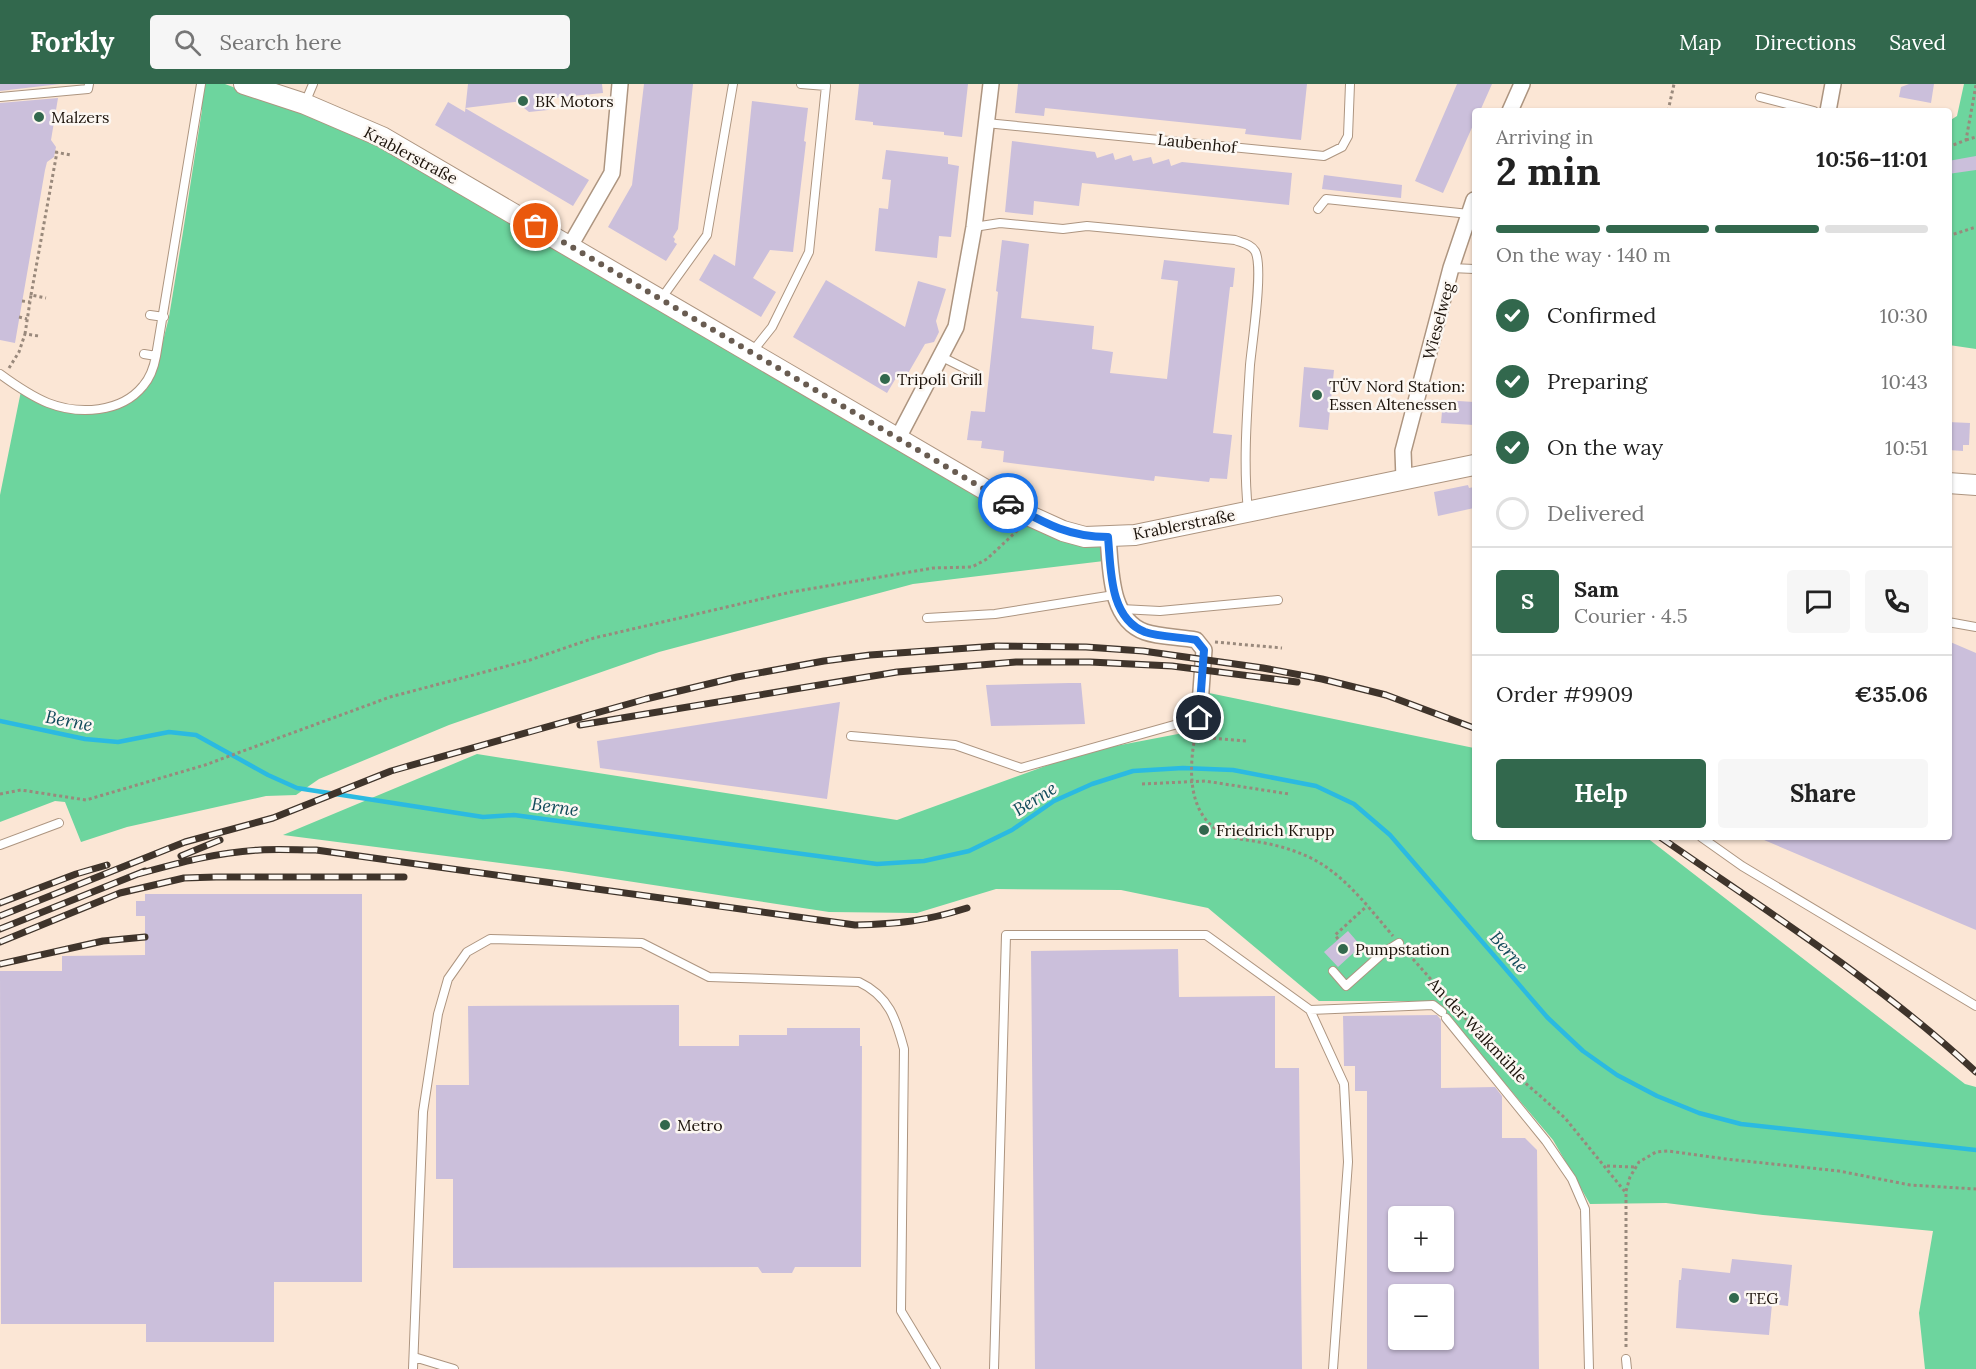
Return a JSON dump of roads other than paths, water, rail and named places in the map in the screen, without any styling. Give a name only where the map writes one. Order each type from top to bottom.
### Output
[{"type":"street","name":"Krablerstraße","points":[[244,84],[304,104],[382,137],[1041,521],[1063,531],[1085,537],[1108,537],[1157,531],[1472,465]]},
{"type":"street","points":[[570,246],[612,173],[620,84]]},
{"type":"street","points":[[898,438],[956,327],[974,227],[991,84]]},
{"type":"street","points":[[1511,108],[1522,84]]},
{"type":"street","points":[[1829,108],[1833,84]]},
{"type":"street","name":"Wieselweg","points":[[1404,479],[1403,451],[1452,268],[1472,207]]},
{"type":"street","points":[[1952,483],[1976,485]]},
{"type":"street","points":[[1108,537],[1114,595],[1133,626],[1148,633],[1196,640],[1204,650],[1199,718]]},
{"type":"lane","points":[[1,376],[48,403],[67,409],[102,409],[122,403],[143,387],[152,372],[164,317],[201,84]]},
{"type":"lane","points":[[304,104],[313,84]]},
{"type":"lane","points":[[660,299],[707,236],[733,84]]},
{"type":"lane","points":[[752,353],[772,327],[809,252],[826,86],[801,84]]},
{"type":"lane","name":"Laubenhof","points":[[986,123],[1324,156],[1342,147],[1348,136],[1350,84]]},
{"type":"lane","points":[[0,97],[88,86]]},
{"type":"lane","points":[[1760,97],[1802,108]]},
{"type":"lane","points":[[1318,209],[1326,199],[1472,207]]},
{"type":"lane","points":[[974,227],[1000,223],[1063,229],[1087,226],[1235,240],[1250,245],[1258,259],[1245,486],[1248,511]]},
{"type":"lane","points":[[1452,268],[1472,269]]},
{"type":"lane","points":[[150,315],[164,317]]},
{"type":"lane","points":[[144,354],[156,356]]},
{"type":"lane","points":[[940,356],[976,374]]},
{"type":"lane","points":[[927,618],[995,614],[1114,595]]},
{"type":"lane","points":[[1121,609],[1160,611],[1278,600]]},
{"type":"lane","points":[[1952,623],[1976,627]]},
{"type":"lane","points":[[851,736],[956,745],[1021,768],[1199,718]]},
{"type":"lane","points":[[0,845],[59,823]]},
{"type":"lane","points":[[1705,840],[1742,866],[1976,1006]]},
{"type":"lane","points":[[994,1369],[1006,935],[1206,935],[1310,1010],[1344,1084],[1348,1162],[1333,1369]]},
{"type":"lane","points":[[413,1369],[423,1112],[438,1014],[448,979],[467,951],[490,939],[642,944],[709,977],[859,982],[874,989],[886,1003],[897,1023],[904,1049],[902,1311],[936,1369]]},
{"type":"lane","points":[[1333,971],[1346,986],[1383,953],[1400,943]]},
{"type":"lane","points":[[1310,1010],[1433,1005],[1444,1015],[1546,1141],[1572,1179],[1585,1209],[1589,1369]]},
{"type":"lane","points":[[414,1357],[454,1369]]},
{"type":"lane","points":[[1626,1359],[1627,1369]]},
{"type":"waterway","name":"Berne","points":[[0,721],[85,739],[118,742],[169,732],[196,735],[268,775],[297,788],[483,817],[514,815],[877,864],[924,861],[969,851],[1012,830],[1054,801],[1092,784],[1133,771],[1183,768],[1233,770],[1316,786],[1354,804],[1390,835],[1547,1017],[1583,1051],[1617,1075],[1657,1096],[1699,1113],[1741,1124],[1976,1150]]},
{"type":"railway","points":[[0,916],[185,842],[273,818],[391,771],[646,699],[737,677],[870,655],[997,646],[1086,647],[1143,651],[1322,679],[1386,695],[1472,727]]},
{"type":"railway","points":[[580,725],[897,672],[1016,662],[1090,662],[1172,666],[1297,682]]},
{"type":"railway","points":[[181,856],[220,840]]},
{"type":"railway","points":[[1664,840],[1862,978],[1939,1039],[1976,1072]]},
{"type":"railway","points":[[138,874],[229,853],[316,850],[855,925],[912,921],[967,908]]},
{"type":"railway","points":[[0,903],[76,874],[107,865]]},
{"type":"railway","points":[[0,929],[145,871]]},
{"type":"railway","points":[[0,942],[120,893],[184,878],[404,877]]},
{"type":"railway","points":[[0,964],[103,941],[145,937]]},
{"type":"place","name":"BK Motors","points":[[523,101]]},
{"type":"place","name":"Malzers","points":[[39,117]]},
{"type":"place","name":"Tripoli Grill","points":[[885,379]]},
{"type":"place","name":"TÜV Nord Station: Essen Altenessen","points":[[1317,395]]},
{"type":"place","name":"Friedrich Krupp","points":[[1204,830]]},
{"type":"place","name":"Pumpstation","points":[[1343,949]]},
{"type":"place","name":"Metro","points":[[665,1125]]},
{"type":"place","name":"TEG","points":[[1734,1298]]}]
